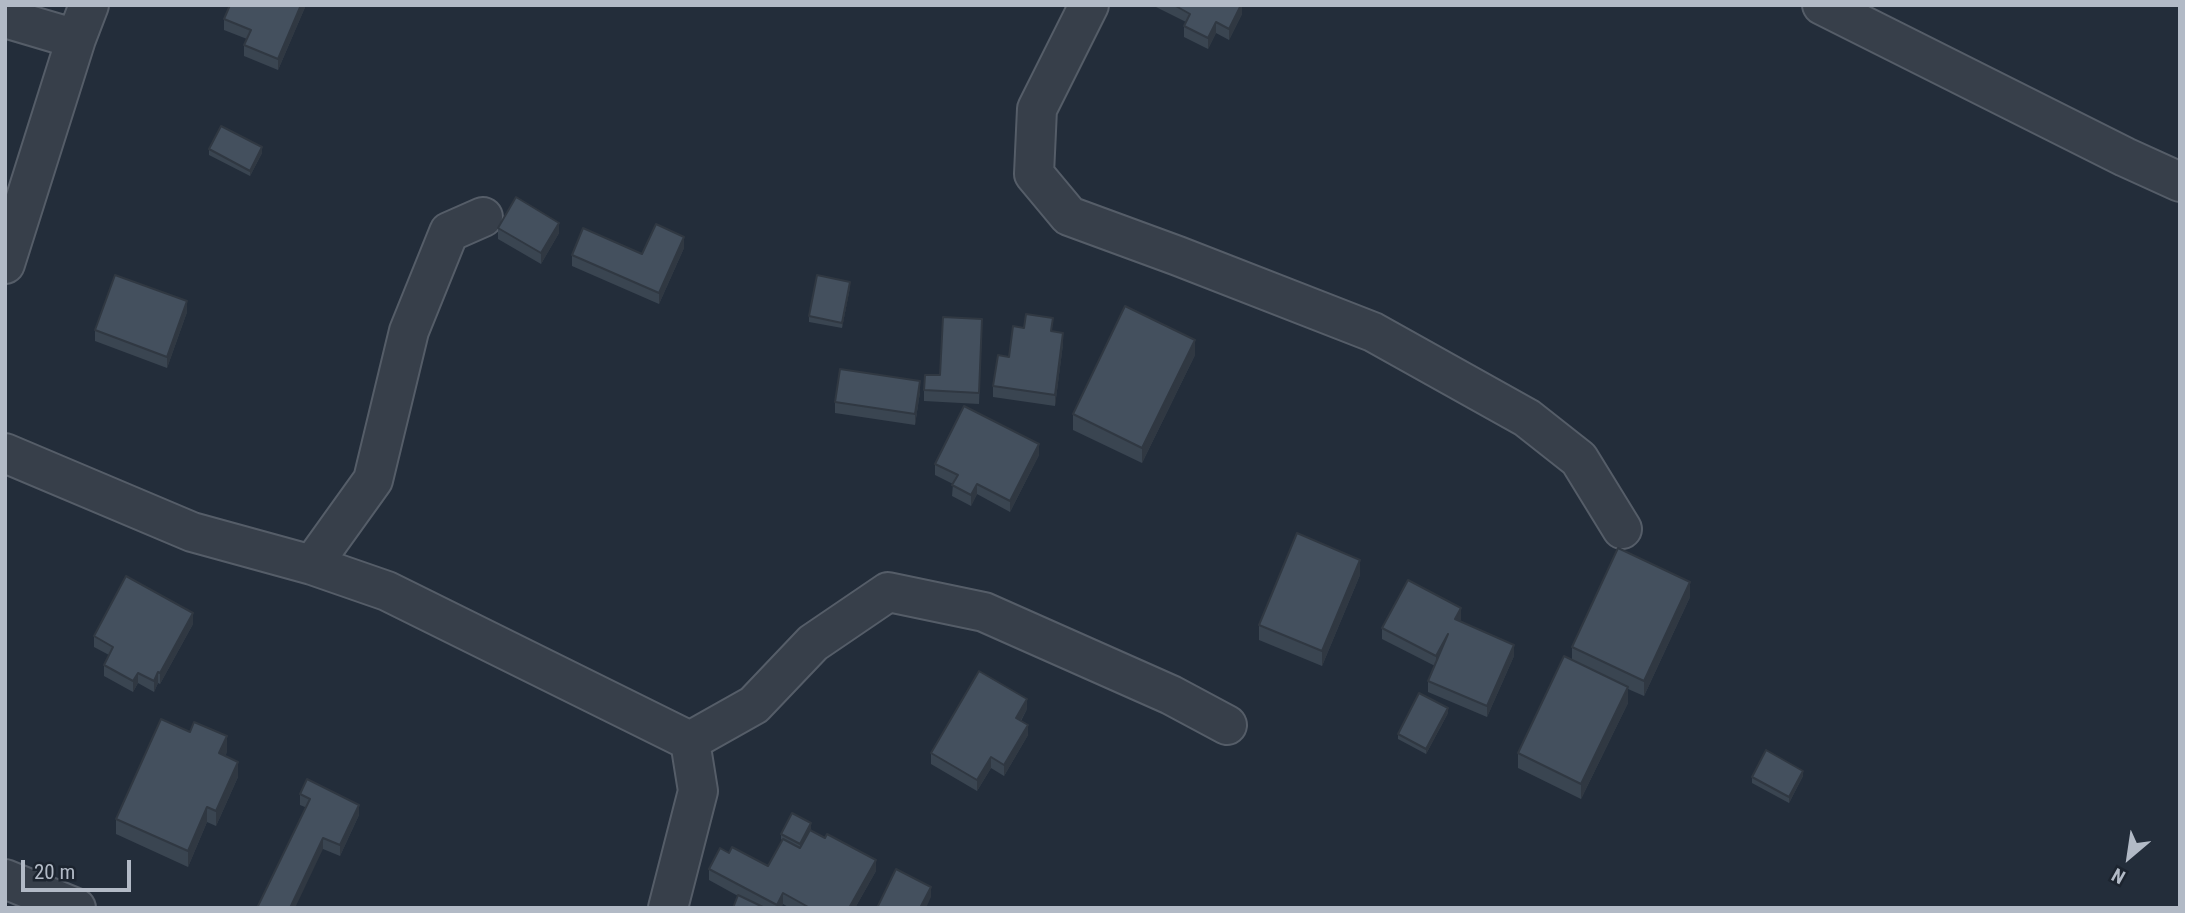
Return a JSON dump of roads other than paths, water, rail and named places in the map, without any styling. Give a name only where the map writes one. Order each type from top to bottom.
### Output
[{"type":"street","points":[[1089,5],[1037,109],[1034,174],[1069,216],[1373,332],[1527,418],[1579,459],[1622,529]]},
{"type":"street","points":[[1822,5],[2180,182]]},
{"type":"street","points":[[5,18],[82,22],[5,264]]},
{"type":"street","points":[[312,565],[373,480],[409,331],[449,232],[483,217]]},
{"type":"street","points":[[5,453],[192,532],[312,565],[387,591],[690,741]]},
{"type":"street","points":[[690,741],[754,705],[813,643],[888,592],[984,612],[1171,695],[1227,725]]},
{"type":"street","points":[[668,908],[698,791],[690,741]]},
{"type":"street","points":[[5,879],[76,908]]}]
